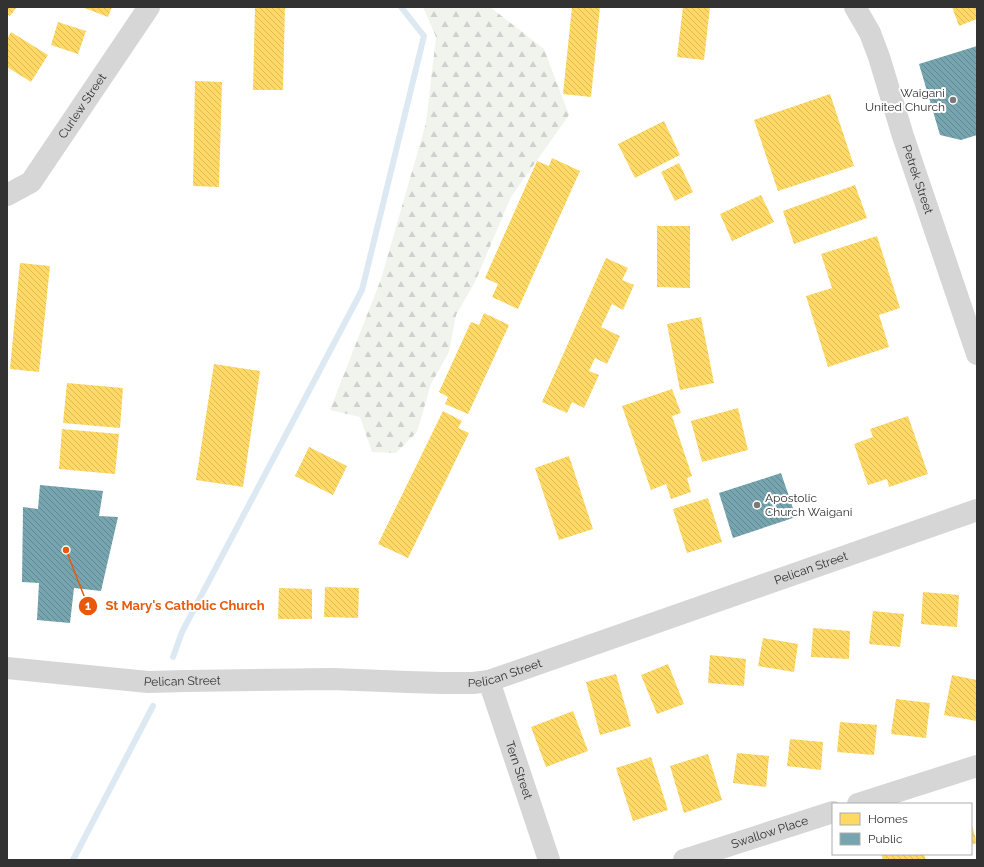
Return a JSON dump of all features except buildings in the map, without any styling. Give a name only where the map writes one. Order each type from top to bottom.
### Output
[{"type":"street","name":"Curlew Street","points":[[7,195],[31,182],[149,7]]},
{"type":"street","name":"Petrek Street","points":[[855,7],[870,33],[879,57],[903,136],[977,354]]},
{"type":"street","name":"Pelican Street","points":[[7,668],[148,682],[332,679],[442,683],[473,683],[489,681],[977,510]]},
{"type":"street","name":"Tern Street","points":[[489,681],[549,860]]},
{"type":"street","points":[[861,803],[977,766]]},
{"type":"street","name":"Swallow Place","points":[[684,860],[832,812]]},
{"type":"green space","points":[[423,7],[490,7],[544,49],[569,115],[511,197],[475,282],[456,315],[449,352],[431,384],[417,432],[396,453],[372,452],[360,417],[330,410],[381,279],[426,123],[436,37]]},
{"type":"waterway","points":[[173,657],[182,632],[362,290],[424,36],[401,7]]},
{"type":"waterway","points":[[73,860],[153,706]]},
{"type":"place","name":"Waigani United Church","points":[[953,100]]},
{"type":"place","name":"Apostolic Church Waigani","points":[[757,505]]},
{"type":"place","name":"St Mary's Catholic Church","points":[[66,550]]}]
